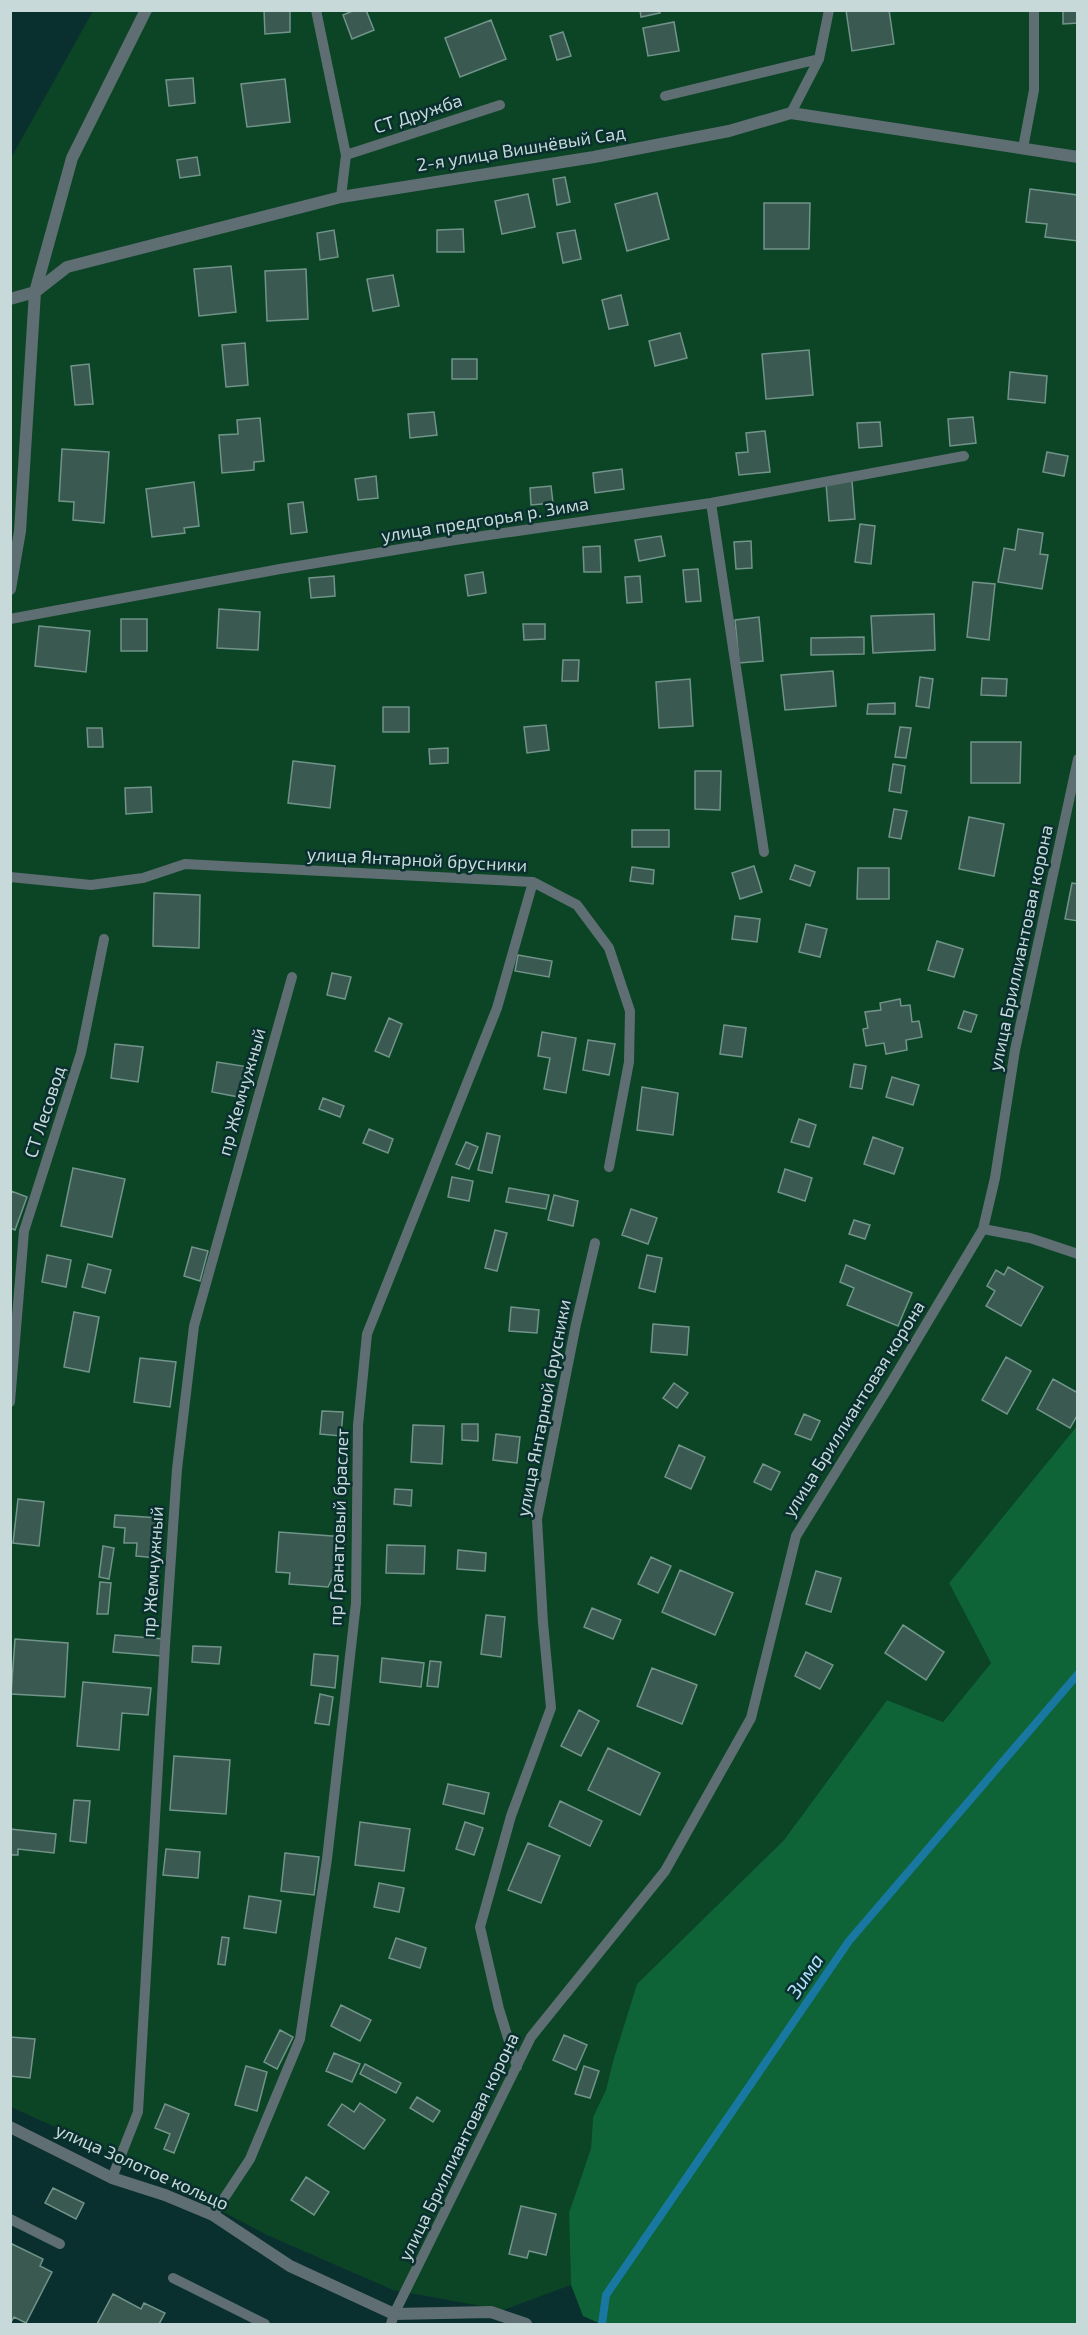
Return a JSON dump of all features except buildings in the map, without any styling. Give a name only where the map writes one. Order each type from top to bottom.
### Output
[{"type":"street","points":[[10,589],[20,531],[35,292],[72,158],[146,10]]},
{"type":"street","name":"2-я улица Вишнёвый Сад","points":[[35,292],[67,267],[341,197],[594,157],[729,131],[791,113],[1077,157]]},
{"type":"street","points":[[10,299],[35,292]]},
{"type":"street","name":"улица Золотое кольцо","points":[[10,2127],[112,2178],[165,2195],[213,2215],[290,2266],[392,2319],[491,2312],[526,2325]]},
{"type":"lane","points":[[316,10],[346,155],[341,197]]},
{"type":"lane","points":[[791,113],[819,59],[829,10]]},
{"type":"lane","points":[[1023,148],[1034,90],[1034,10]]},
{"type":"lane","points":[[665,96],[819,59]]},
{"type":"lane","name":"СТ Дружба","points":[[346,155],[500,105]]},
{"type":"lane","name":"улица предгорья р. Зима","points":[[10,619],[280,569],[467,538],[711,503],[964,456]]},
{"type":"lane","points":[[711,503],[764,852]]},
{"type":"lane","name":"улица Бриллиантовая корона","points":[[392,2319],[531,2037],[665,1870],[751,1718],[796,1536],[888,1388],[983,1228],[995,1178],[1015,1050],[1077,759]]},
{"type":"lane","name":"улица Янтарной брусники","points":[[10,877],[91,885],[143,878],[184,864],[533,882],[577,905],[603,939],[609,948],[630,1011],[629,1062],[609,1167]]},
{"type":"lane","name":"пр Гранатовый браслет","points":[[213,2215],[250,2159],[300,2038],[327,1859],[356,1603],[358,1425],[367,1334],[497,1008],[533,882]]},
{"type":"lane","name":"СТ Лесовод","points":[[10,1402],[24,1231],[81,1053],[104,939]]},
{"type":"lane","name":"пр Жемчужный","points":[[112,2178],[138,2112],[177,1469],[194,1326],[292,977]]},
{"type":"lane","points":[[983,1228],[1030,1238],[1077,1254]]},
{"type":"lane","name":"улица Янтарной брусники","points":[[518,2067],[499,2009],[480,1927],[511,1816],[551,1708],[537,1519],[576,1324],[595,1243]]},
{"type":"lane","points":[[10,2219],[60,2244]]},
{"type":"lane","points":[[173,2278],[265,2325]]},
{"type":"green space","points":[[93,11],[1077,11],[1077,1426],[949,1583],[991,1663],[943,1722],[887,1700],[784,1840],[637,1984],[606,2090],[593,2117],[591,2148],[569,2213],[571,2285],[503,2310],[393,2290],[267,2235],[108,2151],[11,2107],[11,158]]},
{"type":"green space","points":[[1077,1426],[1077,2324],[601,2324],[583,2316],[571,2285],[569,2213],[591,2148],[593,2117],[606,2090],[637,1984],[784,1840],[887,1700],[943,1722],[991,1663],[949,1583]]},
{"type":"waterway","name":"Зима","points":[[602,2324],[606,2295],[849,1941],[1078,1674]]}]
